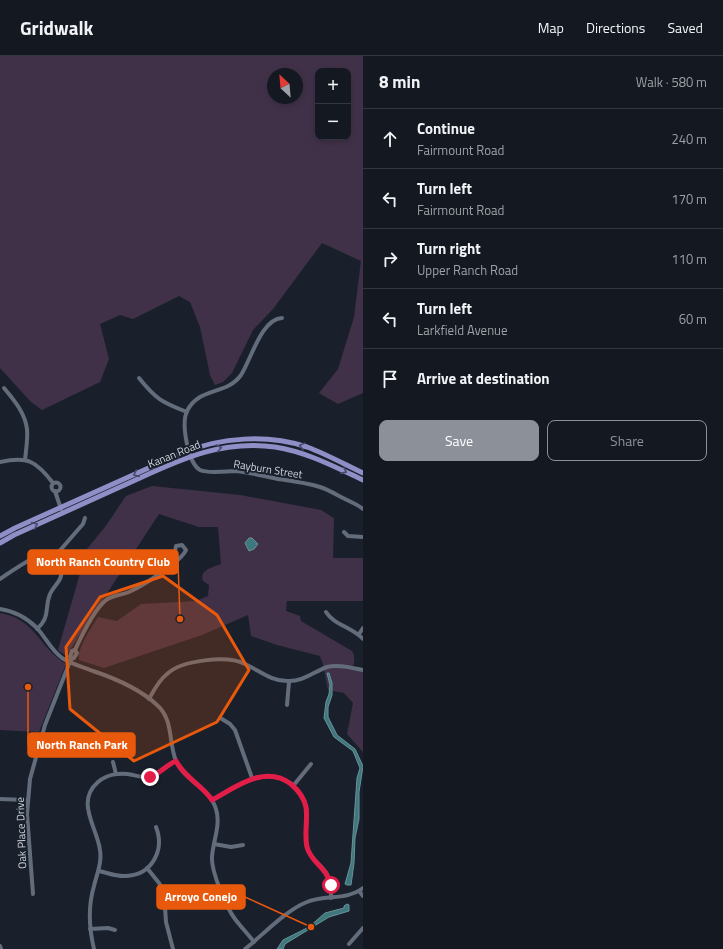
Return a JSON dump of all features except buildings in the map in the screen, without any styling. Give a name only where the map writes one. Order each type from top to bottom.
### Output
[{"type":"main road","name":"Kanan Road","points":[[0,536],[190,453],[226,441],[252,439],[275,441],[305,447],[317,451],[363,473]]},
{"type":"main road","name":"Kanan Road","points":[[190,453],[223,447],[274,447],[320,460],[363,480]]},
{"type":"main road","name":"Kanan Road","points":[[0,543],[62,510]]},
{"type":"street","points":[[139,378],[160,401],[187,412],[197,398],[210,392],[225,388],[236,380],[242,372],[264,330],[270,322],[278,318],[282,318]]},
{"type":"street","points":[[4,388],[20,408],[26,424],[25,460]]},
{"type":"street","name":"Rayburn Street","points":[[187,412],[184,432],[190,453],[196,466],[203,471],[245,472],[315,486],[327,490],[363,510]]},
{"type":"street","points":[[0,462],[25,460],[35,464],[41,468],[53,483],[57,482],[60,485],[59,490],[55,491]]},
{"type":"street","points":[[53,483],[51,488],[55,491],[62,510]]},
{"type":"street","points":[[56,555],[83,524],[85,518]]},
{"type":"street","points":[[344,532],[348,536],[363,537]]},
{"type":"street","points":[[0,579],[42,555],[50,553],[56,555],[59,559],[62,573],[61,577],[50,595],[46,620],[37,629]]},
{"type":"street","name":"Oak Place Drive","points":[[33,894],[27,826],[27,800],[30,779],[39,743],[72,652],[75,650],[81,636],[102,604],[111,597],[133,590],[162,573],[173,563]]},
{"type":"street","points":[[0,609],[19,615],[37,629],[51,648],[63,658],[114,679],[149,699],[160,708],[168,720],[176,761],[184,774],[203,788],[212,800],[216,809],[218,822],[212,862],[215,875],[231,912],[254,942]]},
{"type":"street","points":[[326,612],[330,618],[359,634],[363,639]]},
{"type":"street","points":[[359,634],[363,628]]},
{"type":"street","points":[[149,699],[160,681],[168,673],[180,665],[193,662],[232,660],[246,664],[272,679],[289,682],[302,679],[322,669],[335,666],[345,666],[363,670]]},
{"type":"street","points":[[287,706],[289,682]]},
{"type":"street","points":[[222,719],[230,724],[234,730],[252,778]]},
{"type":"street","points":[[94,949],[90,929],[91,897],[101,860],[100,850],[88,812],[88,800],[91,791],[97,783],[104,778],[116,774],[150,777],[167,765],[176,761]]},
{"type":"street","points":[[113,762],[116,774]]},
{"type":"street","points":[[293,786],[312,764]]},
{"type":"street","points":[[212,800],[252,778],[274,776],[293,786],[301,795],[306,807],[307,848],[312,858],[327,873],[331,885],[331,898]]},
{"type":"street","points":[[0,799],[27,800]]},
{"type":"street","points":[[99,871],[127,876],[138,874],[147,868],[155,859],[159,848],[159,838],[156,827]]},
{"type":"street","points":[[214,844],[231,847],[243,845]]},
{"type":"street","points":[[147,868],[160,883],[164,892],[166,922],[173,949]]},
{"type":"street","points":[[246,949],[295,908],[316,899],[346,897],[361,890],[363,896]]},
{"type":"street","points":[[90,929],[108,928],[115,930]]},
{"type":"street","points":[[349,944],[363,928]]},
{"type":"highlighted area","points":[[163,576],[217,615],[249,670],[217,722],[134,761],[70,709],[66,647],[100,597]]},
{"type":"shaded area","points":[[0,56],[363,56],[363,393],[338,404],[319,393],[338,369],[354,317],[361,261],[322,243],[273,309],[253,330],[232,373],[223,382],[215,385],[210,375],[200,327],[190,302],[179,296],[133,319],[120,315],[100,324],[109,359],[100,382],[42,410],[30,401],[0,368]]},
{"type":"shaded area","points":[[152,486],[240,495],[321,510],[334,518],[333,558],[363,558],[363,601],[287,601],[286,611],[300,616],[301,621],[352,651],[354,660],[352,670],[363,672],[363,752],[347,734],[353,703],[344,693],[328,690],[320,656],[277,645],[251,636],[248,615],[202,635],[104,668],[79,660],[80,650],[98,617],[117,621],[141,604],[196,601],[208,596],[209,585],[203,581],[202,577],[205,572],[221,564],[218,527],[199,527],[159,514],[66,656],[58,650],[87,549],[105,527],[126,496]]},
{"type":"shaded area","points":[[249,538],[252,538],[258,544],[254,549],[249,551],[245,543]]},
{"type":"shaded area","points":[[0,613],[12,616],[22,621],[49,650],[66,664],[39,732],[0,730]]},
{"type":"shaded area","points":[[327,673],[329,673],[332,683],[332,695],[328,707],[328,717],[337,735],[355,749],[363,766],[359,792],[359,819],[355,838],[351,885],[345,884],[351,863],[357,778],[360,768],[353,751],[334,737],[324,718],[330,685]]},
{"type":"shaded area","points":[[347,904],[349,905],[349,911],[329,917],[285,944],[283,949],[277,949],[283,940],[309,927],[325,913],[344,908]]},
{"type":"place","name":"North Ranch Country Club","points":[[180,619]]},
{"type":"place","name":"North Ranch Park","points":[[28,687]]},
{"type":"place","name":"Arroyo Conejo","points":[[311,927]]},
{"type":"route","points":[[150,777],[154,776],[167,765],[176,761],[184,774],[203,788],[212,800],[253,778],[274,776],[288,782],[301,795],[306,807],[307,848],[312,858],[327,873],[331,885]]}]
